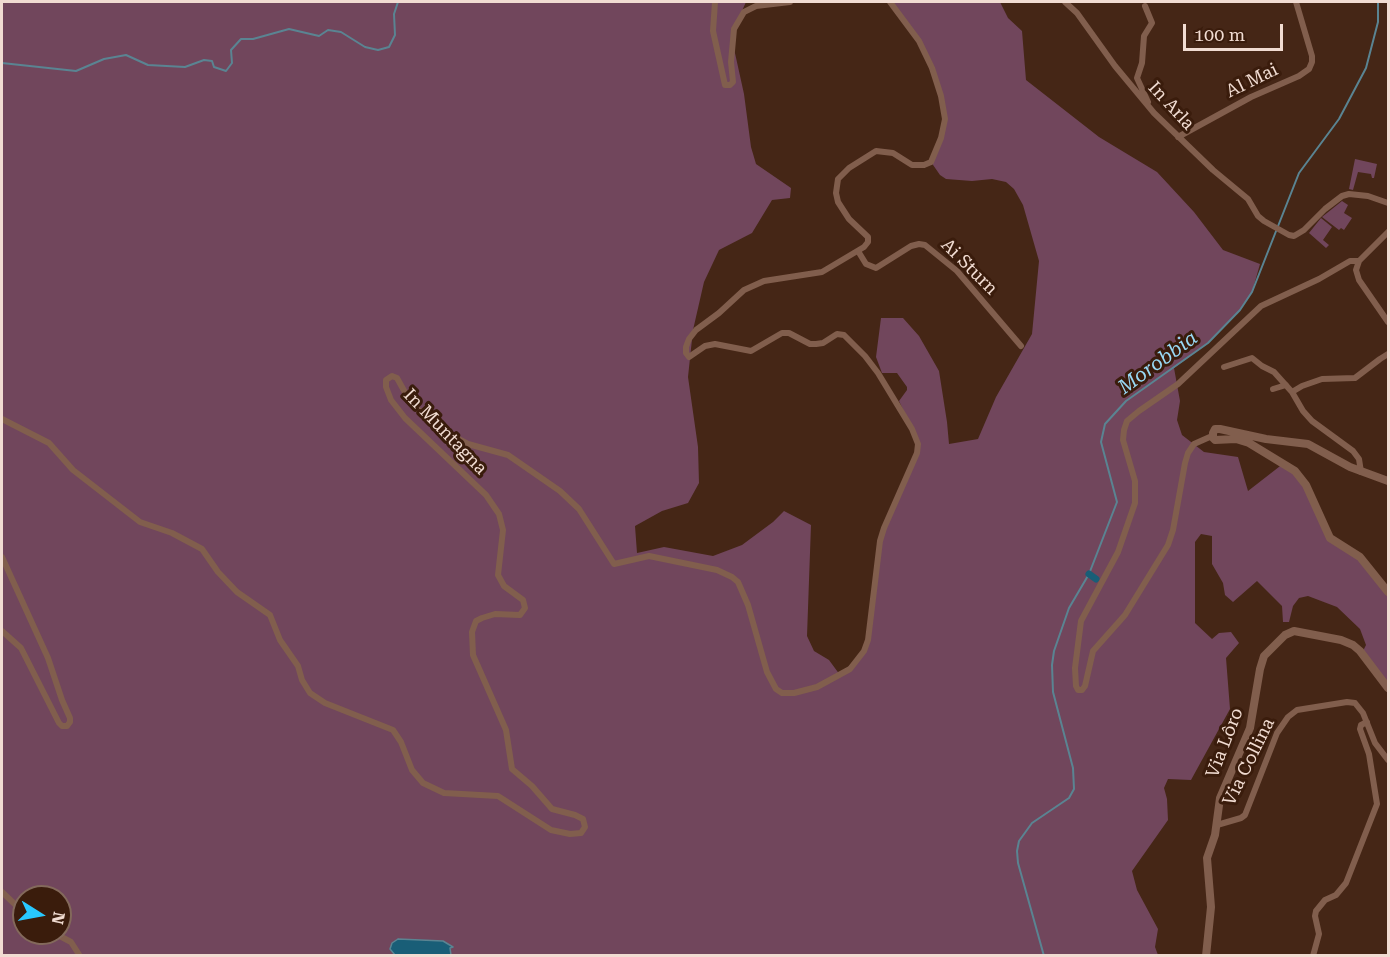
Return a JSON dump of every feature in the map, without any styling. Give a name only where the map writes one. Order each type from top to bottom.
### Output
[{"type":"street","points":[[715,2],[713,30],[725,85],[730,85],[732,82],[730,62],[734,29],[744,12],[756,6],[790,2]]},
{"type":"street","points":[[858,251],[868,242],[868,237],[849,219],[838,202],[835,187],[838,179],[849,168],[876,151],[892,153],[912,165],[924,165],[931,162],[941,138],[945,119],[941,96],[932,68],[919,41],[890,2]]},
{"type":"street","name":"In Arla","points":[[1065,2],[1084,22],[1115,66],[1178,137],[1248,199],[1258,216],[1264,221],[1292,236],[1300,234],[1342,196],[1349,194],[1368,196],[1389,203]]},
{"type":"street","name":"Al Mai","points":[[1178,137],[1251,97],[1299,76],[1309,69],[1312,56],[1296,2]]},
{"type":"street","points":[[1145,6],[1152,23],[1144,36],[1142,63],[1137,78],[1149,105]]},
{"type":"street","points":[[1389,232],[1359,261],[1356,270],[1359,280],[1389,322]]},
{"type":"street","name":"Ai Sturn","points":[[858,251],[866,264],[876,268],[911,246],[925,245],[957,271],[1021,346]]},
{"type":"street","name":"In Muntagna","points":[[2,419],[51,445],[73,470],[136,520],[183,538],[202,549],[218,572],[237,592],[270,615],[280,640],[298,666],[302,680],[310,693],[334,707],[393,730],[401,742],[414,774],[427,786],[444,793],[501,797],[555,831],[576,834],[584,829],[585,823],[580,817],[552,809],[510,766],[506,730],[474,659],[472,632],[476,621],[495,614],[520,615],[525,608],[521,598],[504,586],[498,576],[503,530],[499,514],[486,495],[419,431],[392,400],[386,382],[387,377],[392,376],[401,382],[412,405],[443,430],[465,443],[508,455],[568,497],[583,515],[614,564],[646,556],[655,557],[717,570],[738,582],[748,606],[767,672],[776,689],[782,693],[794,693],[817,687],[850,669],[864,651],[868,639],[880,541],[917,453],[918,444],[912,429],[878,373],[844,335],[837,334],[823,343],[810,344],[789,333],[782,333],[751,351],[715,344],[705,345],[689,357],[686,353],[689,339],[696,330],[744,290],[764,281],[822,272],[858,251]]},
{"type":"street","points":[[1359,261],[1350,261],[1319,279],[1261,306],[1178,384],[1127,421],[1123,440],[1136,481],[1135,503],[1118,552],[1081,621],[1076,653],[1078,690],[1082,690],[1085,686],[1093,651],[1125,615],[1168,545],[1173,531],[1188,453],[1194,444],[1212,434],[1215,429],[1308,444],[1361,472],[1389,481]]},
{"type":"street","points":[[1292,392],[1322,379],[1355,378],[1389,354]]},
{"type":"street","points":[[1224,367],[1254,358],[1262,366],[1274,372],[1292,392],[1312,421],[1353,450],[1359,459],[1361,472]]},
{"type":"street","points":[[1273,389],[1286,385]]},
{"type":"street","points":[[1212,434],[1215,440],[1236,439],[1249,443],[1295,471],[1306,485],[1330,538],[1360,557],[1389,592]]},
{"type":"street","points":[[2,557],[48,658],[70,717],[67,726],[59,723],[21,648],[2,631]]},
{"type":"street","name":"Via Lôro","points":[[1206,956],[1211,907],[1206,862],[1217,825],[1220,798],[1250,728],[1261,664],[1268,651],[1285,635],[1299,630],[1349,643],[1360,651],[1387,687]]},
{"type":"street","name":"Via Collina","points":[[1217,825],[1245,815],[1274,740],[1281,726],[1294,712],[1304,708],[1353,702],[1359,707],[1367,722]]},
{"type":"street","points":[[1312,956],[1319,934],[1316,911],[1325,900],[1335,895],[1346,883],[1377,804],[1369,754],[1360,729],[1362,724],[1367,722],[1373,740],[1389,760]]},
{"type":"shaded area","points":[[2,2],[746,2],[731,35],[744,94],[751,147],[756,164],[791,188],[790,198],[772,200],[752,233],[719,250],[704,282],[693,330],[688,377],[698,447],[699,483],[688,503],[662,511],[635,526],[637,553],[664,547],[713,556],[742,545],[784,511],[811,525],[807,636],[814,651],[829,660],[840,675],[864,651],[880,541],[914,462],[916,437],[899,401],[907,387],[897,373],[882,373],[876,357],[881,318],[903,318],[919,336],[939,371],[949,444],[978,439],[996,397],[1032,334],[1039,261],[1023,205],[1014,189],[1006,182],[992,179],[972,181],[946,179],[940,175],[931,162],[945,119],[941,96],[919,41],[890,2],[1000,2],[1008,18],[1022,31],[1026,80],[1099,137],[1157,172],[1194,212],[1223,250],[1260,264],[1252,292],[1240,310],[1208,343],[1174,368],[1180,401],[1177,420],[1182,435],[1204,452],[1238,457],[1248,491],[1284,463],[1298,475],[1327,533],[1355,554],[1388,592],[1388,682],[1385,686],[1362,653],[1366,645],[1360,629],[1337,607],[1308,596],[1299,598],[1293,606],[1289,622],[1283,622],[1282,606],[1257,581],[1233,602],[1225,595],[1223,583],[1212,564],[1212,536],[1201,534],[1195,542],[1195,623],[1212,639],[1219,633],[1231,632],[1239,643],[1226,658],[1230,709],[1191,780],[1168,779],[1164,788],[1168,820],[1132,871],[1137,890],[1158,929],[1155,947],[1158,955],[451,956],[450,948],[390,949],[395,956],[2,955]]},
{"type":"shaded area","points":[[1355,159],[1377,164],[1374,178],[1371,174],[1358,172],[1353,190],[1349,189]]},
{"type":"shaded area","points":[[1342,201],[1348,205],[1344,213],[1352,218],[1344,230],[1341,228],[1339,230],[1322,217]]},
{"type":"shaded area","points":[[1321,218],[1332,227],[1323,240],[1329,245],[1326,248],[1309,233]]},
{"type":"water","points":[[398,939],[443,941],[453,947],[450,948],[451,955],[395,955],[390,949],[392,943]]},
{"type":"waterway","points":[[2,63],[76,71],[104,59],[126,55],[148,65],[185,67],[204,60],[212,61],[214,67],[226,71],[232,63],[231,50],[241,39],[253,39],[289,29],[319,36],[328,30],[341,32],[365,47],[378,50],[389,47],[395,35],[394,14],[398,2]]},
{"type":"waterway","name":"Morobbia","points":[[1044,956],[1018,863],[1017,851],[1019,841],[1032,823],[1069,798],[1074,789],[1073,768],[1053,692],[1052,665],[1054,651],[1069,608],[1089,574],[1117,502],[1101,442],[1105,424],[1126,401],[1208,343],[1240,310],[1252,292],[1299,173],[1339,119],[1366,68],[1378,22],[1378,2]]},
{"type":"waterway","points":[[1089,574],[1096,579]]}]
